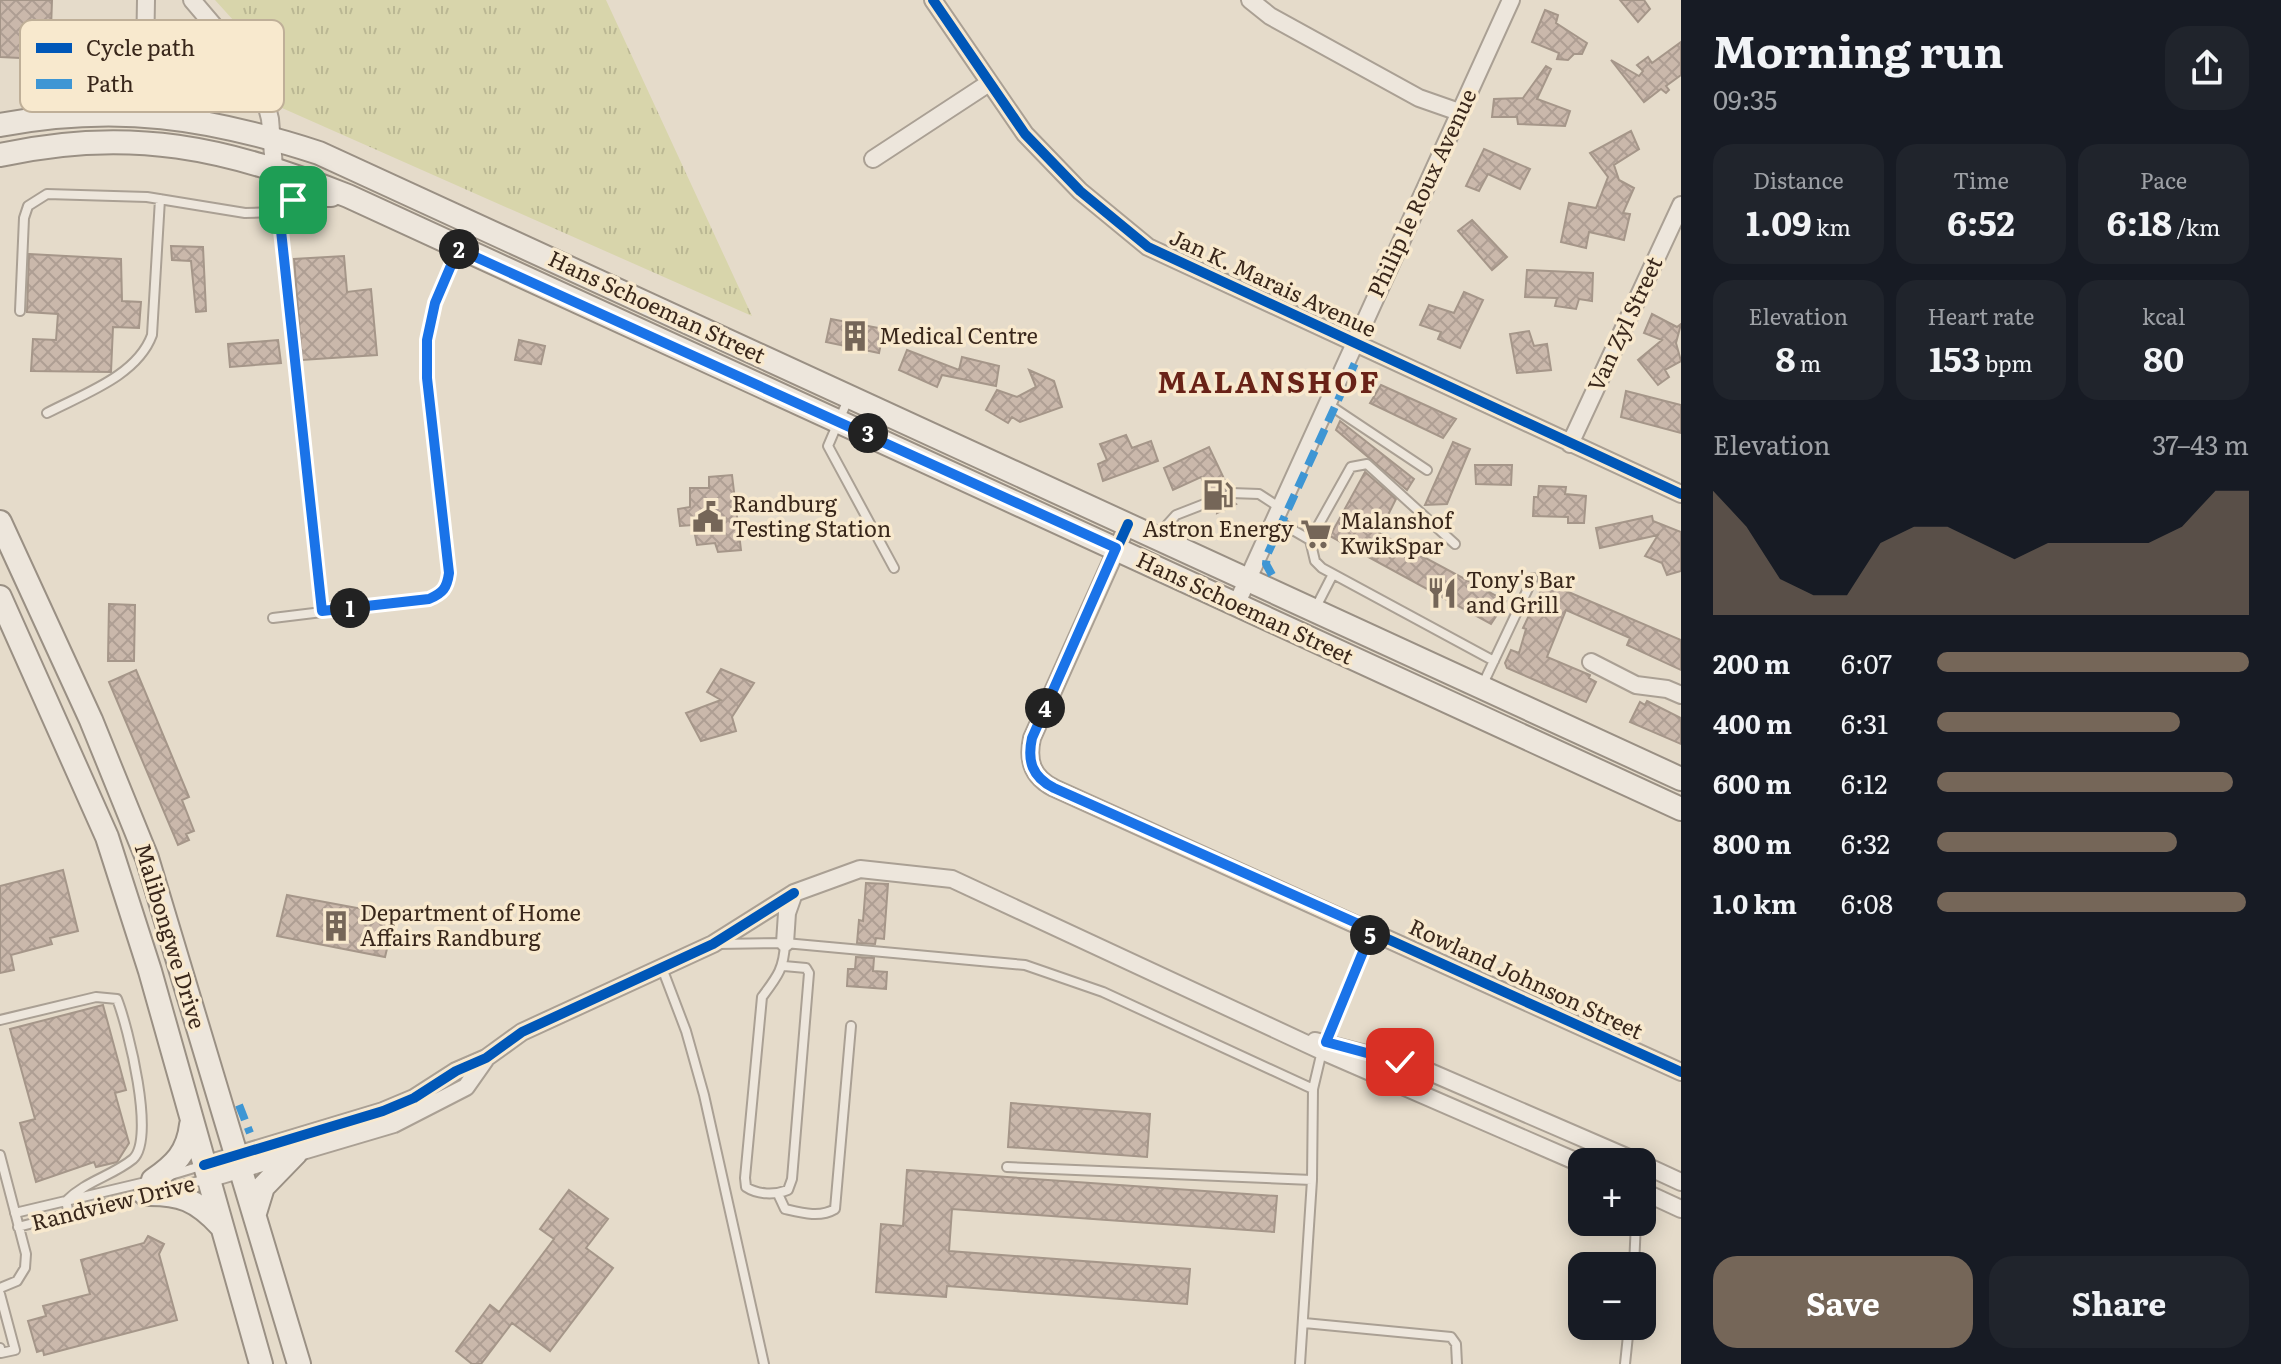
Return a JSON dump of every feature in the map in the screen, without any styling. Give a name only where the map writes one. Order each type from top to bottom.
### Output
[{"type":"main road","name":"Hans Schoeman Street","points":[[0,125],[72,116],[144,115],[201,120],[319,153],[1681,779]]},
{"type":"main road","name":"Hans Schoeman Street","points":[[5,155],[108,141],[155,142],[274,167],[348,196],[458,249],[838,419],[1681,809]]},
{"type":"main road","points":[[279,212],[303,195],[348,196]]},
{"type":"main road","name":"Malibongwe Drive","points":[[0,522],[91,720],[147,858],[299,1364]]},
{"type":"main road","name":"Malibongwe Drive","points":[[0,597],[107,837],[150,971],[261,1364]]},
{"type":"main road","points":[[149,1187],[184,1153],[191,1119]]},
{"type":"main road","points":[[255,1214],[263,1187],[296,1153]]},
{"type":"main road","points":[[149,1187],[195,1202],[224,1230]]},
{"type":"street","points":[[146,0],[146,20]]},
{"type":"street","points":[[192,0],[209,20]]},
{"type":"street","name":"Jan K. Marais Avenue","points":[[933,0],[989,83],[1050,162],[1148,247],[1681,494]]},
{"type":"street","points":[[1250,0],[1270,16],[1419,98],[1459,112]]},
{"type":"street","name":"Philip le Roux Avenue","points":[[1236,605],[1511,0]]},
{"type":"street","points":[[873,159],[989,83]]},
{"type":"street","points":[[266,112],[274,167]]},
{"type":"street","name":"Van Zyl Street","points":[[1570,444],[1681,206]]},
{"type":"street","name":"Rowland Johnson Street","points":[[1128,524],[1032,738],[1029,755],[1031,768],[1054,788],[1681,1072]]},
{"type":"street","points":[[1591,662],[1636,685],[1667,689],[1681,695]]},
{"type":"street","points":[[206,1172],[383,1111],[486,1058],[522,1032],[713,944],[794,893],[860,869],[952,879],[1305,1041],[1410,1065],[1607,1148]]},
{"type":"street","points":[[785,943],[787,913],[794,893]]},
{"type":"street","points":[[1324,1046],[1568,1158]]},
{"type":"street","points":[[238,1161],[296,1153],[394,1124],[433,1107],[466,1087],[486,1058]]},
{"type":"street","points":[[1441,1102],[1450,1081]]},
{"type":"street","points":[[1531,1142],[1541,1119]]},
{"type":"street","points":[[1656,1170],[1681,1182]]},
{"type":"street","points":[[1656,1197],[1681,1209]]},
{"type":"lane","points":[[274,167],[322,611]]},
{"type":"lane","points":[[20,311],[24,218],[36,198],[47,194],[160,199],[245,213],[279,212]]},
{"type":"lane","points":[[47,413],[115,377],[136,362],[147,347],[152,335],[160,199]]},
{"type":"lane","points":[[273,618],[429,599],[447,586],[449,573],[427,378],[427,340],[435,303],[470,222]]},
{"type":"lane","points":[[850,396],[828,441],[831,453],[894,568]]},
{"type":"lane","points":[[1326,403],[1427,470]]},
{"type":"lane","points":[[1310,540],[1351,467],[1359,463],[1375,469],[1455,544]]},
{"type":"lane","points":[[1231,493],[1252,492],[1310,540],[1315,561],[1333,574],[1494,661]]},
{"type":"lane","points":[[1156,537],[1181,512],[1212,501]]},
{"type":"lane","points":[[1314,610],[1333,574]]},
{"type":"lane","points":[[1482,687],[1533,578]]},
{"type":"lane","points":[[1300,1364],[1312,1180],[1313,1089],[1324,1046],[1372,930]]},
{"type":"lane","points":[[784,966],[806,968],[809,973],[792,1179],[788,1190],[778,1194],[752,1191],[746,1187],[745,1178],[762,997],[778,980],[784,966],[785,943]]},
{"type":"lane","points":[[713,944],[785,943],[982,959],[1045,970],[1103,992],[1313,1089]]},
{"type":"lane","points":[[662,967],[686,1031],[704,1095],[764,1364]]},
{"type":"lane","points":[[0,1020],[96,997],[117,999],[121,1010],[134,1060],[144,1140],[132,1159],[89,1182],[66,1201],[69,1214]]},
{"type":"lane","points":[[778,1194],[785,1209],[802,1213],[827,1213],[835,1209],[851,1026]]},
{"type":"lane","name":"Randview Drive","points":[[0,1155],[26,1254],[25,1268],[17,1281],[0,1288]]},
{"type":"lane","points":[[1007,1167],[1312,1180]]},
{"type":"lane","name":"Randview Drive","points":[[15,1213],[149,1187],[206,1172]]},
{"type":"lane","name":"Randview Drive","points":[[18,1227],[206,1172]]},
{"type":"lane","points":[[0,1294],[15,1350],[1,1353],[0,1348]]},
{"type":"lane","points":[[1304,1323],[1451,1337],[1456,1344],[1457,1364]]},
{"type":"lane","points":[[1625,1364],[1628,1340]]},
{"type":"green space","points":[[215,0],[606,0],[752,316],[284,109],[284,20],[233,20]]},
{"type":"building","points":[[0,0],[52,0],[51,20],[20,20],[20,58],[0,57]]},
{"type":"building","points":[[1620,0],[1644,0],[1650,9],[1638,22]]},
{"type":"building","points":[[1545,10],[1558,15],[1556,23],[1587,43],[1582,54],[1574,54],[1568,60],[1557,59],[1559,53],[1532,42]]},
{"type":"building","points":[[1681,42],[1681,75],[1666,86],[1669,90],[1666,93],[1661,89],[1644,102],[1611,60],[1639,76],[1643,71],[1637,65],[1648,57],[1652,63]]},
{"type":"building","points":[[1546,66],[1551,69],[1537,99],[1570,111],[1565,126],[1518,124],[1517,117],[1492,117],[1494,99],[1523,98]]},
{"type":"building","points":[[1631,131],[1639,149],[1614,165],[1619,180],[1634,188],[1623,213],[1630,214],[1624,240],[1589,232],[1586,248],[1561,242],[1569,203],[1596,208],[1608,177],[1590,153]]},
{"type":"building","points":[[1484,149],[1530,169],[1520,189],[1488,174],[1479,191],[1466,186]]},
{"type":"building","points":[[1472,220],[1507,257],[1492,270],[1458,231]]},
{"type":"building","points":[[171,246],[203,247],[206,311],[196,312],[191,261],[172,260]]},
{"type":"building","points":[[29,254],[121,259],[122,301],[141,302],[139,328],[113,327],[111,372],[31,371],[33,339],[56,340],[58,314],[27,312]]},
{"type":"building","points":[[344,256],[347,292],[371,289],[377,355],[302,360],[294,259]]},
{"type":"building","points":[[1527,270],[1593,273],[1592,301],[1579,299],[1576,309],[1555,306],[1557,298],[1525,297]]},
{"type":"building","points":[[1464,292],[1483,300],[1460,348],[1438,339],[1441,332],[1420,325],[1429,305],[1454,313]]},
{"type":"building","points":[[1652,314],[1677,327],[1681,324],[1676,343],[1681,361],[1665,370],[1669,377],[1658,385],[1638,360],[1662,340],[1644,333]]},
{"type":"building","name":"Medical Centre","points":[[831,319],[884,329],[879,353],[826,342]]},
{"type":"building","points":[[1529,331],[1534,346],[1547,344],[1551,370],[1517,373],[1510,334]]},
{"type":"building","points":[[278,340],[281,363],[230,367],[228,344]]},
{"type":"building","points":[[519,340],[545,346],[541,364],[515,360]]},
{"type":"building","points":[[907,350],[959,370],[962,357],[999,366],[996,386],[942,375],[937,387],[899,370]]},
{"type":"building","points":[[1029,370],[1054,381],[1062,407],[1020,422],[1012,417],[1008,423],[986,410],[997,390],[1017,397],[1036,387]]},
{"type":"building","points":[[1381,385],[1456,419],[1443,438],[1370,403]]},
{"type":"building","points":[[1626,391],[1681,405],[1681,433],[1621,417]]},
{"type":"building","points":[[1340,421],[1414,479],[1407,490],[1336,430]]},
{"type":"building","points":[[1126,435],[1132,448],[1151,441],[1158,461],[1103,481],[1098,464],[1107,460],[1100,444]]},
{"type":"building","points":[[1453,442],[1470,449],[1447,504],[1425,505]]},
{"type":"building","points":[[1209,447],[1228,487],[1225,496],[1236,504],[1217,513],[1218,498],[1209,495],[1201,477],[1173,490],[1164,468]]},
{"type":"building","points":[[1475,465],[1512,465],[1511,485],[1476,484]]},
{"type":"building","points":[[1365,472],[1396,499],[1379,533],[1506,601],[1491,624],[1330,536]]},
{"type":"building","name":"Randburg Testing Station","points":[[732,475],[741,550],[718,552],[715,543],[697,545],[693,525],[680,526],[678,509],[690,507],[690,488],[709,488],[709,477]]},
{"type":"building","points":[[1539,486],[1566,487],[1565,494],[1586,496],[1584,523],[1568,523],[1568,517],[1533,516],[1534,497],[1538,497]]},
{"type":"building","points":[[1652,516],[1653,521],[1681,532],[1681,571],[1667,575],[1662,563],[1645,556],[1658,535],[1600,548],[1596,528]]},
{"type":"building","points":[[1545,582],[1681,640],[1681,670],[1627,645],[1630,638],[1566,610],[1547,657],[1590,675],[1589,678],[1596,682],[1586,702],[1507,668],[1505,663],[1511,650],[1519,653],[1526,629],[1523,628]]},
{"type":"building","points":[[109,604],[135,605],[134,661],[108,661]]},
{"type":"building","points":[[721,669],[754,683],[732,717],[736,731],[701,741],[686,713],[721,700],[707,692]]},
{"type":"building","points":[[136,670],[189,797],[182,800],[194,831],[186,834],[189,840],[178,845],[109,682]]},
{"type":"building","points":[[1647,701],[1681,718],[1681,744],[1630,722],[1640,702],[1645,705]]},
{"type":"building","points":[[63,870],[78,931],[50,938],[52,944],[11,955],[14,970],[0,973],[0,886]]},
{"type":"building","points":[[866,883],[888,884],[884,939],[876,938],[875,944],[857,943],[859,920],[863,921]]},
{"type":"building","name":"Department of Home Affairs Randburg","points":[[287,895],[395,915],[385,957],[277,936]]},
{"type":"building","points":[[856,957],[874,958],[873,971],[887,972],[886,989],[847,986],[848,969],[855,969]]},
{"type":"building","points":[[103,1005],[126,1090],[115,1093],[129,1143],[117,1162],[96,1167],[94,1162],[36,1182],[20,1123],[35,1119],[10,1029]]},
{"type":"building","points":[[1011,1103],[1150,1114],[1147,1157],[1008,1147]]},
{"type":"building","points":[[907,1170],[1277,1196],[1274,1232],[952,1209],[949,1251],[1190,1269],[1187,1304],[947,1286],[946,1297],[876,1292],[881,1224],[903,1226]]},
{"type":"building","points":[[569,1190],[608,1219],[586,1248],[613,1268],[550,1351],[512,1323],[481,1364],[472,1364],[456,1351],[490,1305],[499,1312],[554,1239],[540,1229]]},
{"type":"building","points":[[148,1236],[164,1244],[159,1254],[177,1320],[44,1355],[43,1350],[37,1352],[28,1321],[46,1316],[43,1306],[90,1294],[81,1260],[144,1243]]},
{"type":"marked path","points":[[1272,575],[1266,564],[1267,555],[1355,363]]},
{"type":"marked path","points":[[239,1105],[250,1133]]},
{"type":"cycle path","points":[[933,0],[1025,134],[1080,191],[1148,247],[1681,494]]},
{"type":"cycle path","points":[[1128,524],[1032,738],[1031,761],[1041,779],[1054,788],[1681,1072]]},
{"type":"cycle path","points":[[204,1165],[383,1111],[414,1098],[456,1071],[486,1058],[522,1032],[713,944],[794,893]]},
{"type":"place","name":"Medical Centre","points":[[855,336]]},
{"type":"place","name":"Astron Energy","points":[[1218,495]]},
{"type":"place","name":"Randburg Testing Station","points":[[708,517]]},
{"type":"place","name":"Malanshof KwikSpar","points":[[1316,534]]},
{"type":"place","name":"Tony's Bar and Grill","points":[[1442,593]]},
{"type":"place","name":"Department of Home Affairs Randburg","points":[[336,926]]},
{"type":"district","name":"MALANSHOF","points":[[1269,383]]},
{"type":"route","points":[[293,200],[279,212],[322,611],[429,599],[447,586],[449,573],[427,378],[427,340],[435,303],[458,249],[838,419],[1116,548],[1032,738],[1029,755],[1031,768],[1045,784],[1372,930],[1326,1042],[1400,1062]]}]
